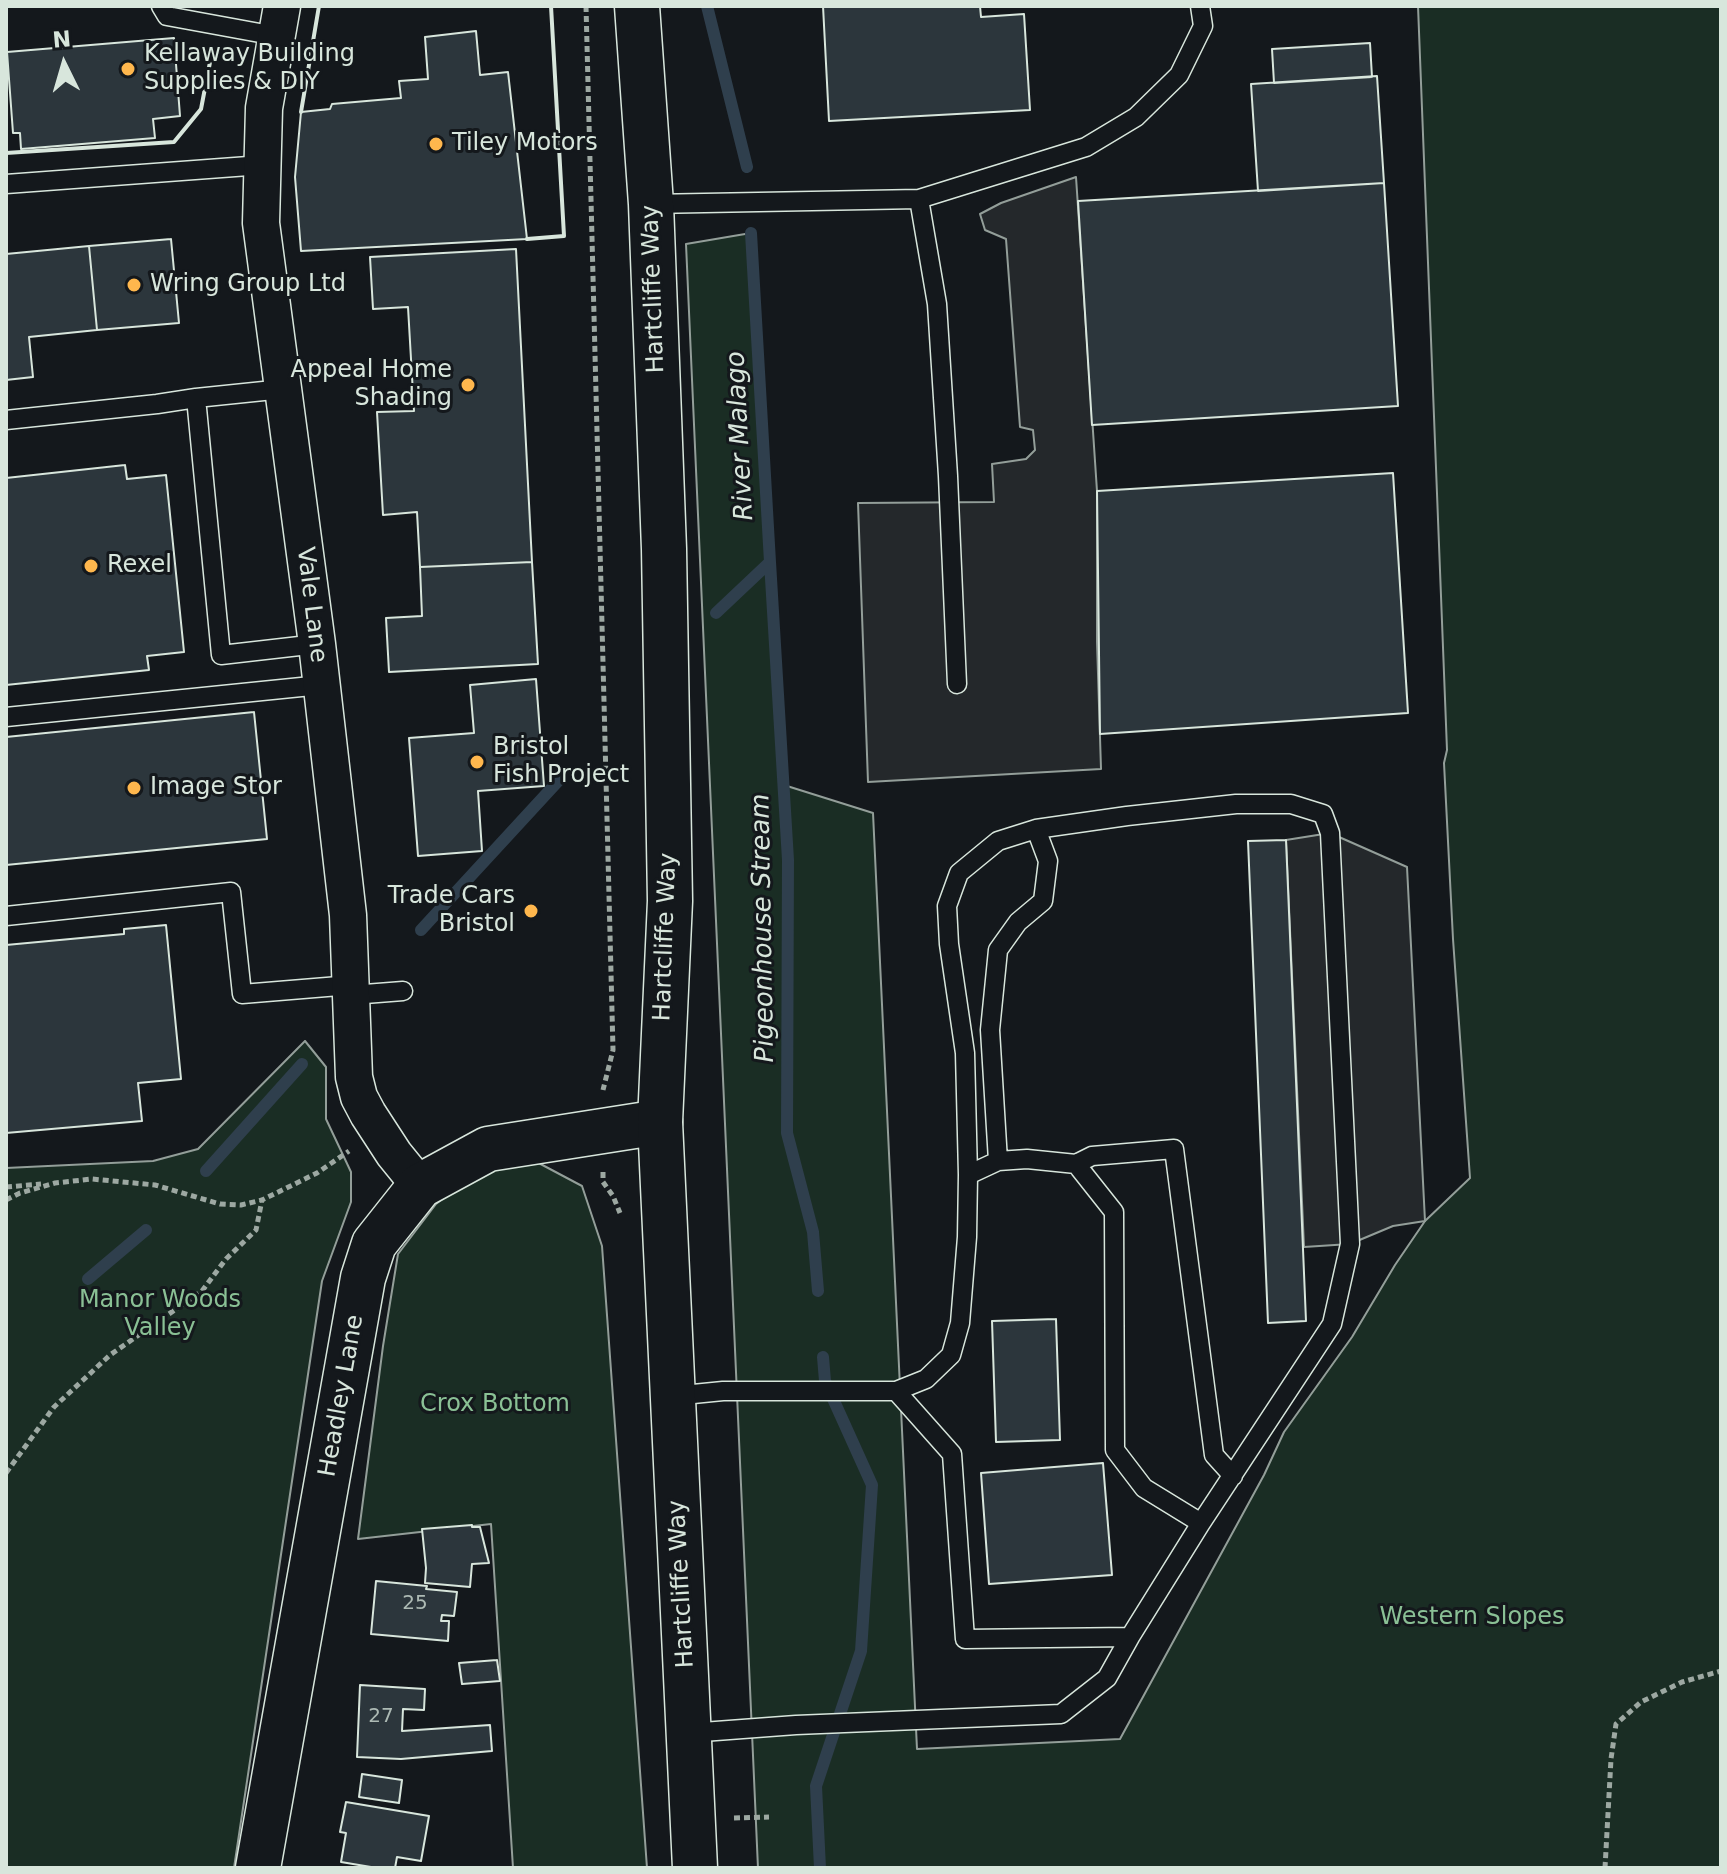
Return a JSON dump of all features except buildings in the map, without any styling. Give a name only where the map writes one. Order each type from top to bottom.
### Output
[{"type":"main road","name":"Hartcliffe Way","points":[[637,6],[651,204],[664,549],[670,901],[660,1122],[695,1868]]},
{"type":"main road","name":"Headley Lane","points":[[258,1868],[363,1278],[374,1244],[420,1186],[488,1149],[660,1122]]},
{"type":"street","name":"Vale Lane","points":[[279,21],[264,108],[261,223],[317,644],[348,915],[354,1077],[359,1097],[379,1131],[420,1186]]},
{"type":"lane","points":[[161,6],[167,16],[279,21]]},
{"type":"lane","points":[[651,204],[919,199],[1086,147],[1136,117],[1179,75],[1203,26],[1200,6]]},
{"type":"lane","points":[[6,184],[262,165]]},
{"type":"lane","points":[[919,199],[937,304],[957,684]]},
{"type":"lane","points":[[6,420],[283,389]]},
{"type":"lane","points":[[196,398],[221,655],[317,644]]},
{"type":"lane","points":[[6,717],[321,685]]},
{"type":"lane","points":[[671,1396],[723,1391],[896,1391],[926,1379],[951,1355],[960,1323],[967,1237],[965,1053],[949,944],[947,906],[959,873],[998,841],[1036,829],[1236,804],[1291,804],[1323,814],[1330,833],[1350,1244],[1332,1324],[1201,1523],[1107,1678],[1061,1714],[796,1725],[689,1733]]},
{"type":"lane","points":[[998,1161],[990,1030],[998,950],[1018,922],[1043,901],[1048,861],[1036,829]]},
{"type":"lane","points":[[6,916],[231,892],[242,994],[403,991]]},
{"type":"lane","points":[[968,1175],[998,1161],[1027,1159],[1076,1164],[1092,1156],[1174,1149],[1214,1455],[1233,1476]]},
{"type":"lane","points":[[1076,1164],[1114,1212],[1115,1450],[1144,1488],[1201,1523]]},
{"type":"lane","points":[[896,1391],[952,1454],[965,1639],[1130,1637]]},
{"type":"path","points":[[586,6],[613,1050],[600,1101],[603,1182],[621,1216]]},
{"type":"path","points":[[6,1187],[92,1179],[155,1185],[220,1204],[241,1205],[262,1200],[317,1173],[379,1131]]},
{"type":"path","points":[[6,1200],[55,1183]]},
{"type":"path","points":[[6,1473],[54,1407],[76,1386],[110,1355],[202,1291],[226,1259],[256,1230],[262,1200]]},
{"type":"path","points":[[1605,1868],[1616,1724],[1641,1702],[1668,1688],[1721,1671]]},
{"type":"green space","name":"Western Slopes","points":[[1418,6],[1721,6],[1721,1868],[758,1868],[686,244],[751,233],[787,786],[873,813],[917,1749],[1120,1739],[1264,1475],[1284,1432],[1352,1337],[1425,1221],[1470,1178],[1444,763],[1447,750]]},
{"type":"green space","name":"Manor Woods Valley","points":[[305,1041],[326,1067],[326,1119],[351,1172],[351,1202],[322,1281],[234,1868],[6,1868],[6,1168],[153,1161],[198,1149]]},
{"type":"green space","name":"Crox Bottom","points":[[533,1160],[582,1186],[602,1246],[647,1868],[513,1868],[491,1524],[358,1539],[398,1254],[436,1204],[486,1165]]},
{"type":"shaded area","points":[[1076,177],[1097,491],[1101,769],[868,782],[858,503],[994,502],[992,464],[1026,459],[1035,450],[1033,430],[1020,427],[1006,239],[985,230],[980,214],[1001,203]]},
{"type":"shaded area","points":[[1330,833],[1407,867],[1425,1221],[1393,1226],[1350,1244],[1304,1247],[1286,840]]},
{"type":"waterway","name":"River Malago","points":[[707,6],[747,167]]},
{"type":"waterway","name":"River Malago","points":[[716,613],[770,562],[751,233]]},
{"type":"waterway","name":"Pigeonhouse Stream","points":[[770,562],[788,860],[787,1133],[813,1232],[818,1291]]},
{"type":"waterway","name":"River Malago","points":[[421,930],[561,778]]},
{"type":"waterway","name":"River Malago","points":[[206,1171],[302,1064]]},
{"type":"waterway","name":"River Malago","points":[[88,1279],[146,1230]]},
{"type":"waterway","name":"Pigeonhouse Stream","points":[[820,1868],[816,1786],[861,1651],[872,1485],[825,1381],[823,1357]]},
{"type":"wall","points":[[301,112],[319,6]]},
{"type":"wall","points":[[527,239],[564,236],[551,6]]},
{"type":"wall","points":[[6,153],[174,142],[201,109],[211,57]]},
{"type":"place","name":"Kellaway Building Supplies & DIY","points":[[128,69]]},
{"type":"place","name":"Tiley Motors","points":[[436,144]]},
{"type":"place","name":"Wring Group Ltd","points":[[134,285]]},
{"type":"place","name":"Appeal Home Shading","points":[[468,385]]},
{"type":"place","name":"Rexel","points":[[91,566]]},
{"type":"place","name":"Bristol Fish Project","points":[[477,762]]},
{"type":"place","name":"Image Stor","points":[[134,788]]},
{"type":"place","name":"Trade Cars Bristol","points":[[531,911]]}]
